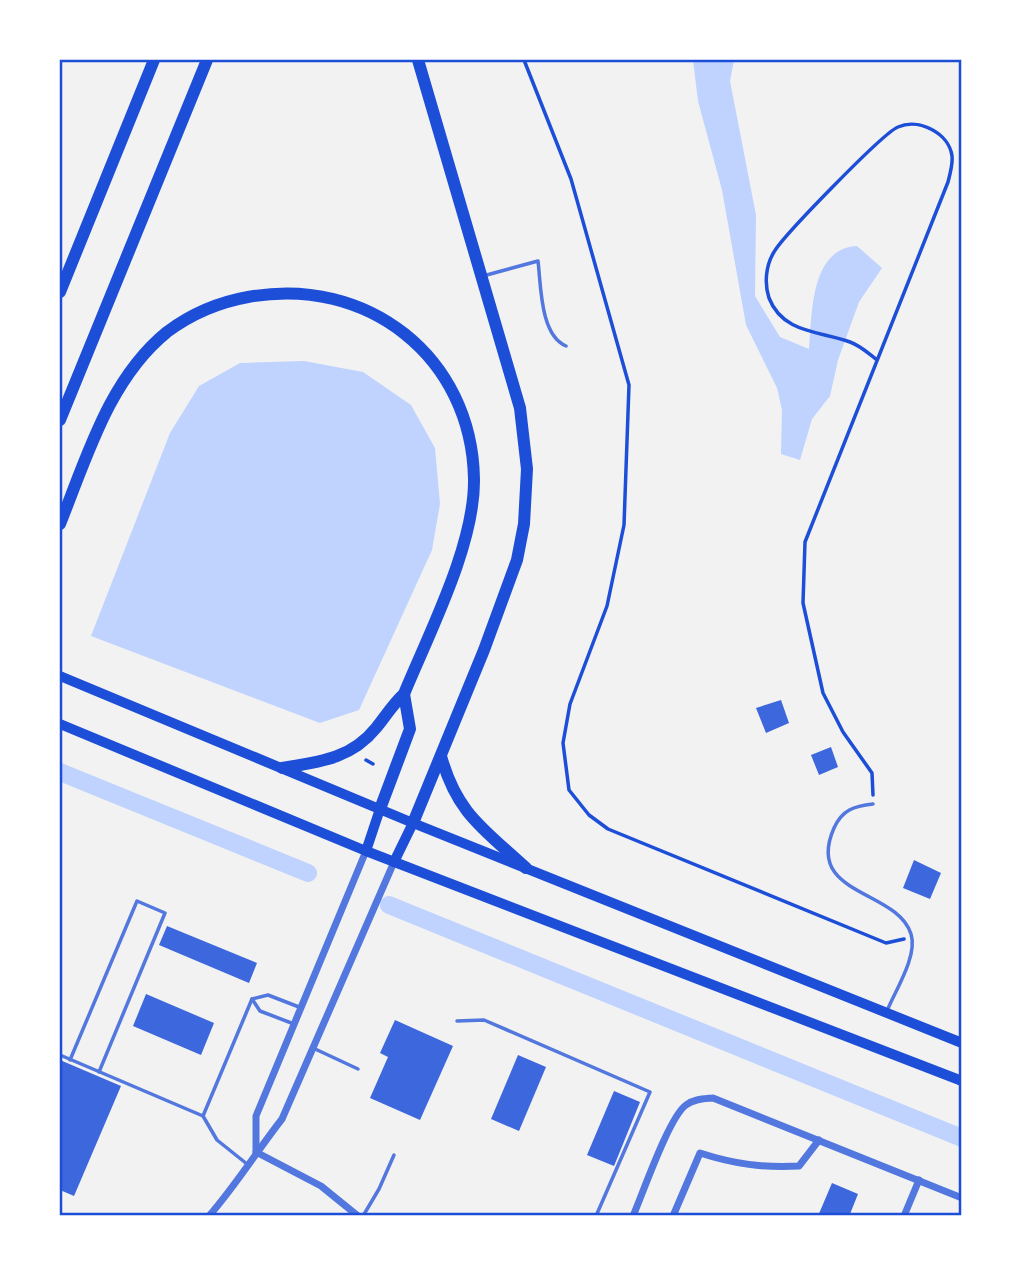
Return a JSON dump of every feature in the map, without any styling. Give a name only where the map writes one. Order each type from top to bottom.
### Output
[{"type":"highway","points":[[60,292],[154,60]]},
{"type":"highway","points":[[60,420],[207,60]]},
{"type":"highway","points":[[413,823],[517,561],[524,524],[527,469],[520,408],[418,60]]},
{"type":"highway","points":[[60,524],[101,423],[126,376],[167,332],[219,302],[273,292],[330,297],[372,312],[410,337],[441,370],[460,413],[474,480],[465,538],[404,694],[356,749],[339,758],[282,768]]},
{"type":"highway","points":[[380,809],[410,729],[404,694]]},
{"type":"highway","points":[[441,756],[450,787],[459,804],[526,867]]},
{"type":"main road","points":[[60,676],[413,823],[961,1043]]},
{"type":"main road","points":[[60,724],[366,851],[961,1081]]},
{"type":"main road","points":[[366,851],[380,809]]},
{"type":"main road","points":[[394,862],[413,823]]},
{"type":"street","points":[[256,1152],[257,1116],[366,851]]},
{"type":"street","points":[[209,1216],[230,1193],[256,1152],[282,1119],[394,862]]},
{"type":"street","points":[[633,1216],[674,1121],[684,1106],[698,1099],[713,1098],[961,1198]]},
{"type":"street","points":[[673,1216],[700,1153],[730,1163],[765,1168],[799,1166],[818,1140]]},
{"type":"street","points":[[256,1152],[321,1186],[361,1216]]},
{"type":"street","points":[[904,1216],[919,1180]]},
{"type":"lane","points":[[481,276],[538,261],[548,324],[558,343],[566,346]]},
{"type":"lane","points":[[873,804],[847,810],[838,820],[830,836],[829,859],[836,876],[899,916],[912,937],[911,954],[886,1013]]},
{"type":"lane","points":[[70,1060],[136,901],[165,913],[99,1072]]},
{"type":"lane","points":[[252,999],[268,995],[301,1007]]},
{"type":"lane","points":[[252,999],[260,1011],[295,1024]]},
{"type":"lane","points":[[203,1116],[252,999]]},
{"type":"lane","points":[[457,1021],[484,1020],[650,1092],[596,1216]]},
{"type":"lane","points":[[312,1048],[358,1069]]},
{"type":"lane","points":[[60,1055],[203,1116],[217,1140],[248,1164]]},
{"type":"lane","points":[[361,1216],[379,1189],[394,1155]]},
{"type":"path","points":[[524,60],[571,179],[629,385],[624,525],[607,606],[570,704],[563,743],[569,790],[589,815],[608,829],[639,843],[886,943],[912,937]]},
{"type":"path","points":[[873,804],[872,773],[843,732],[823,693],[803,603],[805,542],[948,182],[952,154],[941,136],[931,128],[908,124],[897,127],[878,142],[773,253],[767,267],[769,299],[787,322],[798,328],[849,342],[877,360]]},
{"type":"path","points":[[366,760],[373,764]]},
{"type":"water","points":[[693,60],[734,60],[730,81],[756,215],[755,296],[780,337],[809,349],[816,286],[830,258],[842,250],[857,246],[882,268],[859,302],[838,360],[830,396],[812,419],[800,460],[781,454],[782,410],[777,388],[746,325],[722,190],[698,101]]},
{"type":"water","points":[[304,361],[363,372],[411,405],[435,448],[440,504],[432,550],[359,710],[320,723],[91,636],[170,433],[199,386],[240,363]]},
{"type":"building","points":[[781,700],[789,723],[766,733],[756,708]]},
{"type":"building","points":[[831,747],[838,767],[819,775],[811,755]]},
{"type":"building","points":[[914,860],[941,873],[930,899],[903,888]]},
{"type":"building","points":[[167,926],[257,963],[249,983],[159,945]]},
{"type":"building","points":[[146,994],[214,1023],[201,1055],[133,1026]]},
{"type":"building","points":[[395,1020],[453,1046],[420,1120],[370,1098],[388,1057],[380,1053]]},
{"type":"building","points":[[518,1055],[546,1067],[519,1131],[491,1119]]},
{"type":"building","points":[[60,1060],[121,1086],[74,1196],[60,1190]]},
{"type":"building","points":[[614,1091],[640,1102],[614,1166],[587,1155]]},
{"type":"building","points":[[832,1183],[858,1194],[850,1214],[854,1216],[818,1216]]},
{"type":"waterway","points":[[60,772],[308,873]]},
{"type":"waterway","points":[[389,905],[962,1138]]}]
